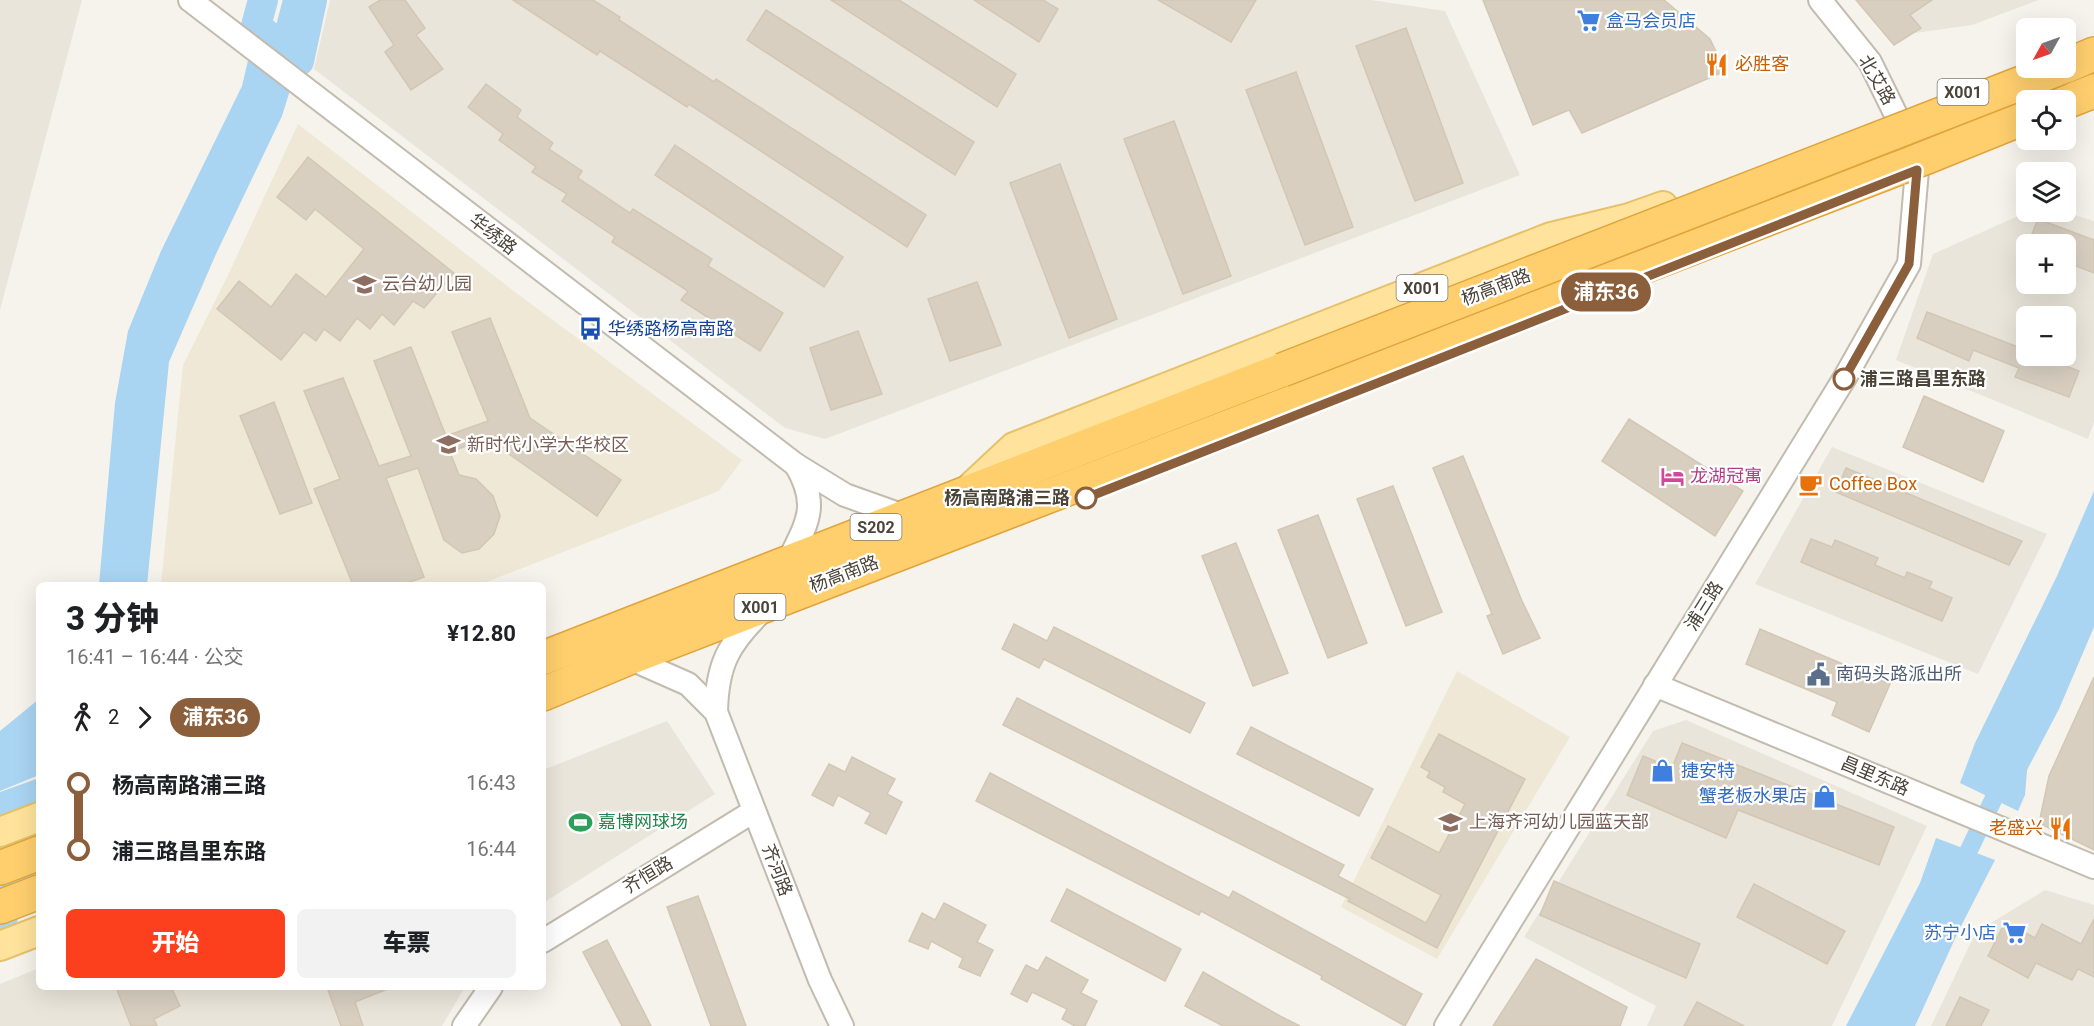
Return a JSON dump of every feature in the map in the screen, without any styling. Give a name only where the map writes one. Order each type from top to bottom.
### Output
[{"type":"highway","points":[[2076,62],[2094,54]]},
{"type":"highway","name":"杨高南路","points":[[546,693],[628,658],[979,522],[1288,385],[2036,78]]},
{"type":"highway","points":[[2076,98],[2094,91]]},
{"type":"highway","name":"杨高南路","points":[[546,657],[965,493],[1288,385],[2016,121]]},
{"type":"highway","points":[[0,868],[36,854]]},
{"type":"highway","points":[[0,907],[36,893]]},
{"type":"main road","points":[[2076,49],[2094,43]]},
{"type":"main road","name":"杨高南路","points":[[965,493],[1014,447],[1551,237],[1640,214],[2016,72]]},
{"type":"main road","points":[[2076,108],[2094,101]]},
{"type":"main road","name":"杨高南路","points":[[979,522],[1043,513],[1075,502],[2016,131]]},
{"type":"main road","points":[[0,832],[36,818]]},
{"type":"main road","points":[[0,946],[36,933]]},
{"type":"street","name":"华绣路","points":[[190,0],[796,465],[845,495],[904,516]]},
{"type":"street","name":"北艾路","points":[[1820,0],[1870,62],[1897,117],[1917,170]]},
{"type":"street","name":"浦三路","points":[[1446,1026],[1844,379],[1909,264],[1917,170]]},
{"type":"street","name":"华绣路","points":[[788,562],[808,522],[811,502],[807,484],[796,465]]},
{"type":"street","name":"齐河路","points":[[770,603],[738,634],[727,652],[717,691],[716,712],[820,980],[843,1026]]},
{"type":"street","name":"齐河路","points":[[628,658],[687,684],[716,712]]},
{"type":"street","name":"昌里东路","points":[[1655,685],[2094,867]]},
{"type":"street","name":"齐恒路","points":[[546,939],[754,811]]},
{"type":"street","points":[[464,1026],[489,990]]},
{"type":"shaded area","points":[[0,0],[82,0],[0,310]]},
{"type":"shaded area","points":[[330,0],[1371,0],[1445,11],[1520,175],[825,439],[785,428],[314,69]]},
{"type":"shaded area","points":[[1874,0],[2039,0],[1972,25],[1901,35]]},
{"type":"shaded area","name":"新时代小学大华校区","points":[[298,124],[519,295],[742,460],[719,491],[487,582],[161,582],[183,365],[229,273]]},
{"type":"shaded area","points":[[2076,215],[2094,221],[2094,422],[2088,439],[1896,360],[1933,254],[2016,217],[2016,222],[2076,222]]},
{"type":"shaded area","points":[[1832,447],[2047,534],[1978,674],[1755,584]]},
{"type":"shaded area","name":"上海齐河幼儿园蓝天部","points":[[1457,671],[1570,737],[1437,959],[1341,907]]},
{"type":"shaded area","points":[[1686,720],[1927,826],[1832,1026],[1647,1026],[1656,1006],[1524,937],[1653,731]]},
{"type":"shaded area","points":[[667,721],[715,794],[546,901],[546,769]]},
{"type":"shaded area","points":[[2045,890],[2094,905],[2094,1026],[1931,1026],[1976,932]]},
{"type":"shaded area","points":[[36,969],[36,990],[463,990],[442,1026],[0,1026],[0,984]]},
{"type":"water","points":[[256,26],[299,61],[282,116],[216,254],[169,362],[147,582],[99,582],[115,403],[128,331],[161,251],[242,86]]},
{"type":"water","points":[[2094,491],[2094,627],[2059,709],[2027,770],[2025,795],[2018,811],[1960,783],[1975,743],[2057,576]]},
{"type":"water","points":[[36,701],[36,776],[0,791],[0,731]]},
{"type":"water","points":[[36,779],[36,876],[0,963],[0,792]]},
{"type":"water","points":[[1936,838],[1995,860],[1959,930],[1915,1026],[1846,1026],[1920,883]]},
{"type":"building","points":[[380,0],[405,0],[425,28],[416,35],[443,69],[411,90],[385,52],[394,45],[369,7]]},
{"type":"building","points":[[513,0],[593,0],[620,17],[619,20],[714,82],[716,79],[926,215],[907,247],[689,104],[687,107],[600,51],[597,55]]},
{"type":"building","points":[[831,0],[899,0],[1016,74],[997,107]]},
{"type":"building","points":[[974,0],[1043,0],[1058,9],[1039,42]]},
{"type":"building","points":[[1158,0],[1256,0],[1231,42]]},
{"type":"building","points":[[1483,0],[1664,0],[1710,39],[1725,71],[1582,133],[1569,110],[1533,125]]},
{"type":"building","points":[[1856,0],[1932,0],[1910,15],[1921,28],[1894,45]]},
{"type":"building","points":[[766,10],[974,142],[955,175],[747,40]]},
{"type":"building","points":[[1406,28],[1463,183],[1415,201],[1356,46]]},
{"type":"building","points":[[1296,72],[1353,227],[1305,245],[1246,90]]},
{"type":"building","points":[[486,84],[521,110],[517,117],[553,143],[549,149],[582,171],[578,178],[630,213],[633,209],[712,259],[708,266],[783,313],[760,351],[681,300],[688,291],[612,242],[615,237],[562,201],[567,194],[532,172],[536,167],[499,140],[503,134],[468,107]]},
{"type":"building","points":[[1174,121],[1231,276],[1183,294],[1124,139]]},
{"type":"building","points":[[675,145],[843,257],[824,287],[655,175]]},
{"type":"building","points":[[308,157],[454,273],[424,308],[413,301],[394,325],[382,314],[370,329],[357,318],[340,341],[324,329],[316,341],[304,332],[281,360],[217,309],[239,281],[271,307],[296,274],[326,297],[364,249],[315,209],[306,220],[277,197]]},
{"type":"building","points":[[1060,164],[1117,319],[1069,338],[1010,183]]},
{"type":"building","points":[[2037,222],[2046,222],[2094,240],[2094,273],[2076,266],[2076,234],[2032,234]]},
{"type":"building","points":[[977,282],[1001,345],[950,361],[928,299]]},
{"type":"building","points":[[1927,312],[2016,346],[2016,366],[2066,366],[2079,371],[2069,397],[2015,377],[2019,368],[1973,350],[1969,361],[1917,338]]},
{"type":"building","points":[[490,318],[530,418],[621,480],[597,516],[509,454],[496,435],[450,452],[459,475],[476,479],[493,496],[500,516],[494,534],[479,549],[462,553],[444,540],[418,468],[386,478],[424,577],[410,582],[352,582],[314,489],[340,479],[304,391],[343,378],[379,466],[411,456],[374,361],[411,347],[446,436],[488,421],[452,332]]},
{"type":"building","points":[[858,331],[882,394],[831,410],[810,348]]},
{"type":"building","points":[[1924,396],[2004,431],[1983,482],[1903,447]]},
{"type":"building","points":[[274,402],[312,503],[280,514],[240,416]]},
{"type":"building","name":"龙湖冠寓","points":[[1629,419],[1743,491],[1715,536],[1602,461]]},
{"type":"building","points":[[1463,456],[1522,601],[1540,638],[1503,654],[1487,616],[1492,614],[1433,468]]},
{"type":"building","points":[[1846,468],[2022,541],[2009,565],[1836,492]]},
{"type":"building","points":[[1393,486],[1442,612],[1406,626],[1357,499]]},
{"type":"building","points":[[1318,515],[1367,643],[1328,658],[1278,530]]},
{"type":"building","points":[[1811,539],[1832,547],[1835,540],[1878,558],[1875,565],[1905,578],[1907,572],[1932,582],[1929,588],[1952,598],[1942,621],[1801,562]]},
{"type":"building","points":[[1236,543],[1288,673],[1253,686],[1202,556]]},
{"type":"building","points":[[1014,624],[1047,641],[1054,627],[1205,703],[1190,733],[1044,659],[1039,668],[1002,649]]},
{"type":"building","name":"南码头路派出所","points":[[1760,629],[1890,684],[1869,732],[1832,715],[1837,702],[1746,664]]},
{"type":"building","points":[[2094,677],[2094,850],[2039,823],[2049,776]]},
{"type":"building","points":[[1017,698],[1344,865],[1338,876],[1426,923],[1441,895],[1371,858],[1388,826],[1439,853],[1465,804],[1443,792],[1445,787],[1427,777],[1430,772],[1421,767],[1439,734],[1525,779],[1437,948],[1348,901],[1350,899],[1003,725]]},
{"type":"building","points":[[1251,727],[1373,789],[1359,816],[1237,754]]},
{"type":"building","points":[[1682,743],[1894,827],[1879,865],[1738,810],[1726,838],[1627,795],[1643,756],[1672,768]]},
{"type":"building","points":[[852,757],[895,779],[887,794],[902,802],[886,834],[865,823],[871,813],[838,795],[833,806],[812,795],[829,764],[845,772]]},
{"type":"building","points":[[990,773],[1229,898],[1233,891],[1422,994],[1405,1026],[1321,979],[1322,976],[1201,911],[1199,915],[976,801]]},
{"type":"building","points":[[1554,881],[1700,944],[1686,978],[1540,915]]},
{"type":"building","points":[[1754,884],[1845,931],[1827,964],[1737,917]]},
{"type":"building","points":[[1067,889],[1181,949],[1165,981],[1051,921]]},
{"type":"building","points":[[698,896],[746,1026],[711,1026],[667,907]]},
{"type":"building","points":[[944,903],[986,925],[977,942],[993,950],[980,976],[959,967],[963,958],[931,941],[928,949],[909,941],[922,913],[935,920]]},
{"type":"building","points":[[2094,919],[2094,977],[2078,969],[2072,980],[2036,963],[2028,978],[1988,956],[2005,922],[2035,938],[2042,924],[2081,944]]},
{"type":"building","points":[[607,940],[651,1026],[622,1026],[583,952]]},
{"type":"building","points":[[1046,957],[1088,980],[1081,993],[1097,1001],[1085,1026],[1075,1026],[1062,1019],[1067,1009],[1032,992],[1027,1002],[1011,994],[1026,965],[1038,971]]},
{"type":"building","points":[[1536,959],[1627,1007],[1620,1026],[1493,1026]]},
{"type":"building","points":[[1203,972],[1300,1026],[1223,1026],[1185,1006]]},
{"type":"building","points":[[117,990],[172,990],[180,1006],[154,1019],[157,1026],[131,1026]]},
{"type":"building","points":[[328,990],[385,990],[355,1002],[363,1026],[341,1026]]},
{"type":"building","points":[[1960,997],[1989,1010],[1981,1026],[1946,1026]]},
{"type":"building","points":[[1697,1002],[1744,1026],[1684,1026]]},
{"type":"waterway","points":[[263,0],[256,26],[299,61],[312,0]]},
{"type":"waterway","points":[[274,69],[292,0]]},
{"type":"waterway","points":[[1959,871],[2004,777]]},
{"type":"bus line","name":"浦东36","points":[[1086,498],[1917,170],[1909,264],[1844,379]]},
{"type":"place","name":"盒马会员店","points":[[1588,21]]},
{"type":"place","name":"必胜客","points":[[1717,64]]},
{"type":"place","name":"云台幼儿园","points":[[364,284]]},
{"type":"place","name":"华绣路杨高南路","points":[[590,329]]},
{"type":"place","name":"浦三路昌里东路","points":[[1844,379]]},
{"type":"place","name":"新时代小学大华校区","points":[[449,445]]},
{"type":"place","name":"龙湖冠寓","points":[[1672,476]]},
{"type":"place","name":"Coffee Box","points":[[1811,484]]},
{"type":"place","name":"杨高南路浦三路","points":[[1086,498]]},
{"type":"place","name":"南码头路派出所","points":[[1818,674]]},
{"type":"place","name":"捷安特","points":[[1663,771]]},
{"type":"place","name":"蟹老板水果店","points":[[1825,796]]},
{"type":"place","name":"嘉博网球场","points":[[580,822]]},
{"type":"place","name":"上海齐河幼儿园蓝天部","points":[[1451,822]]},
{"type":"place","name":"老盛兴","points":[[2061,828]]},
{"type":"place","name":"苏宁小店","points":[[2014,933]]}]
